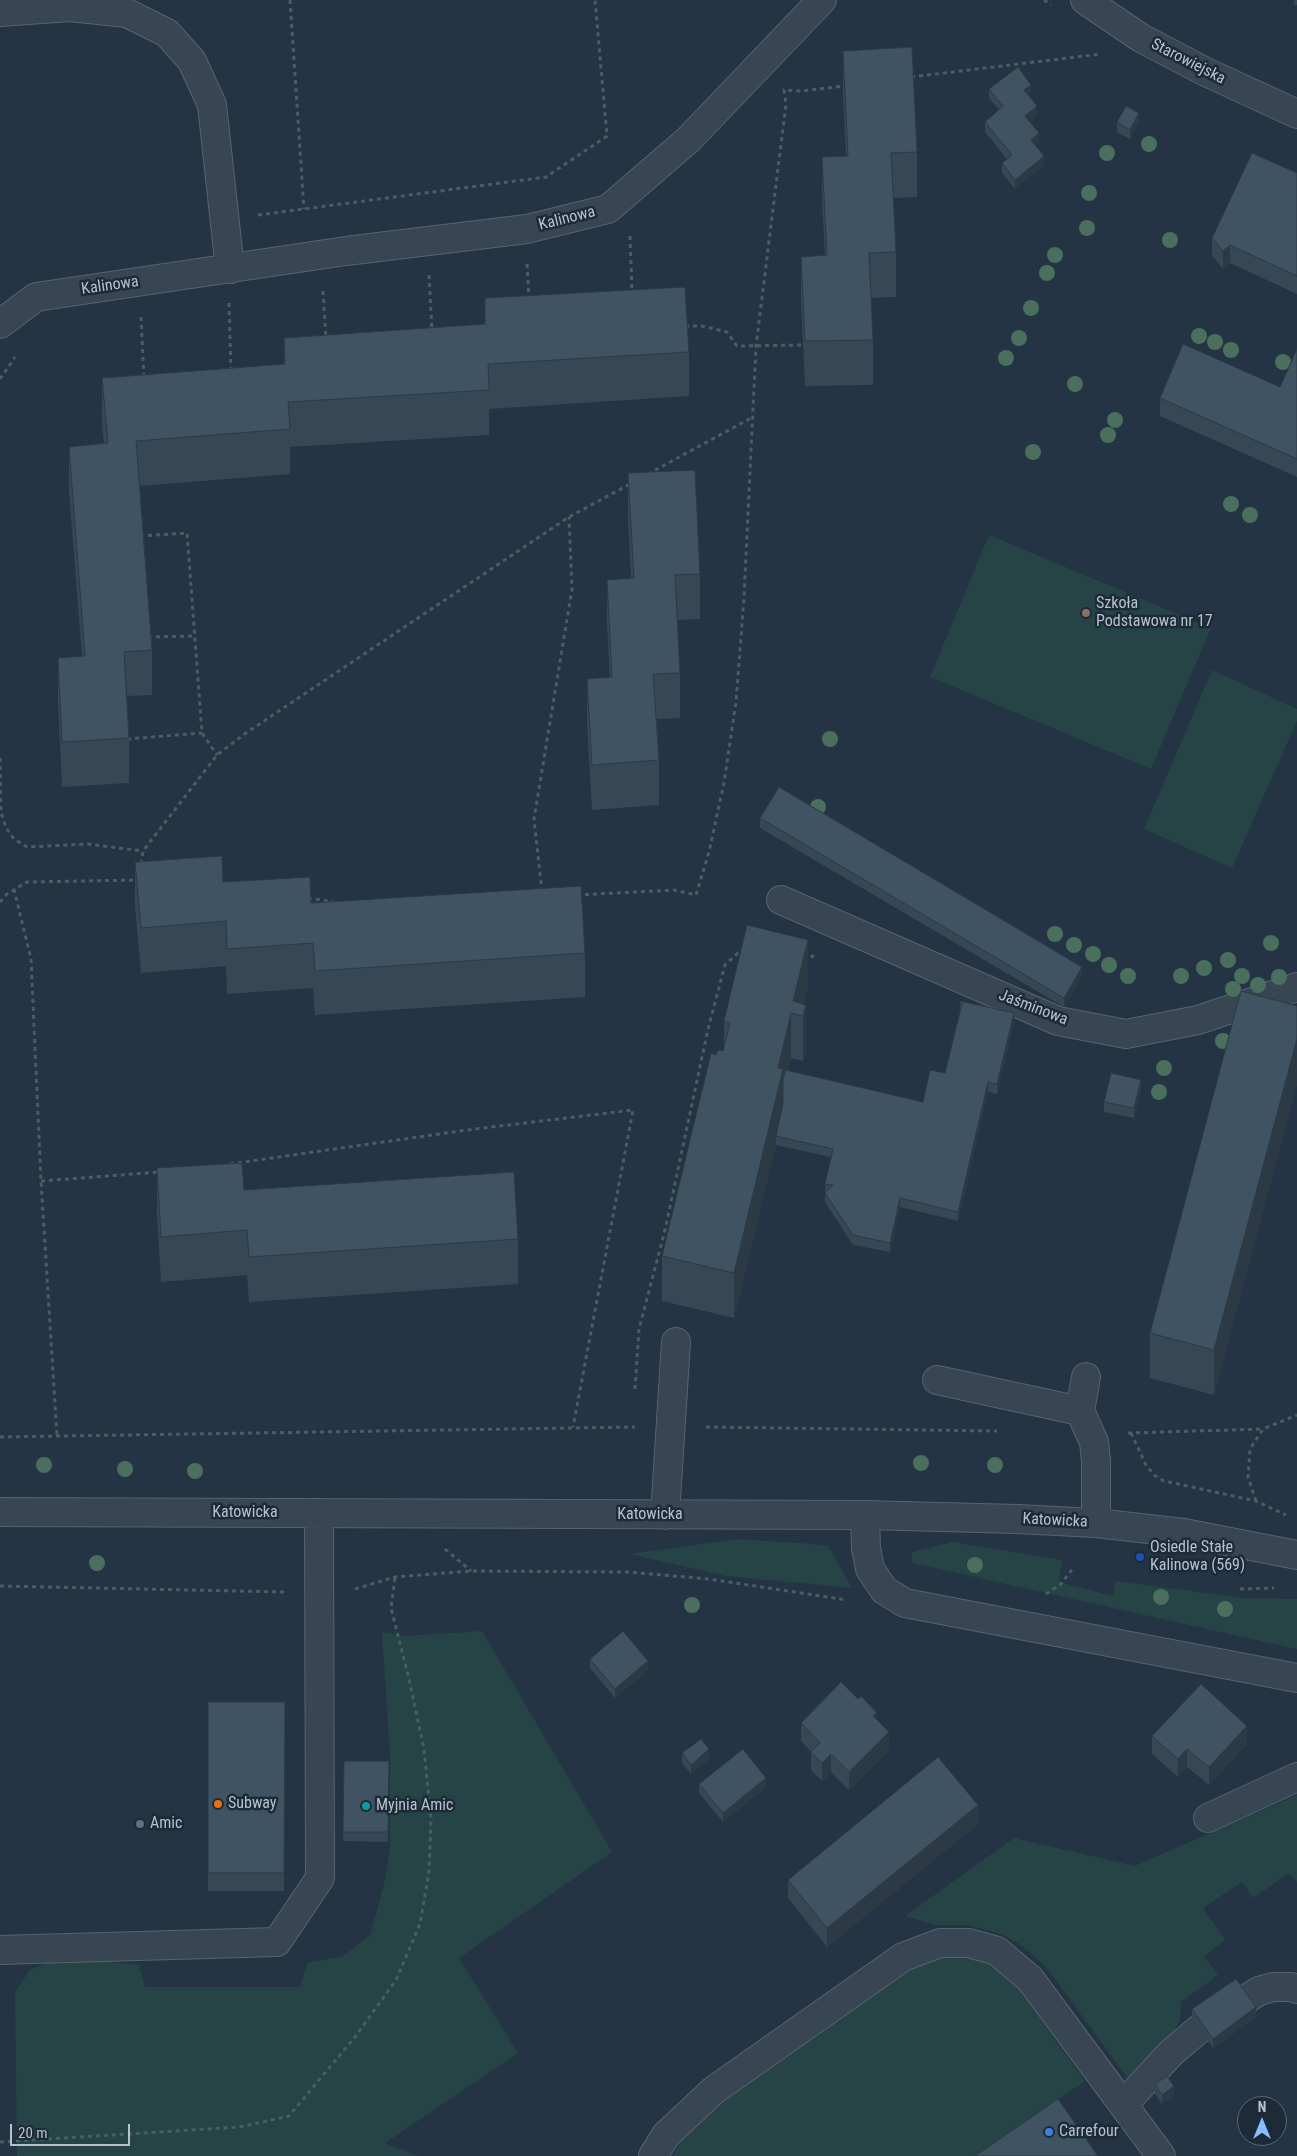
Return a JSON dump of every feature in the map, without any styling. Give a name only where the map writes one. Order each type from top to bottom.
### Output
[{"type":"street","name":"Kalinowa","points":[[0,324],[36,297],[230,270],[346,251],[526,229],[608,209],[688,140],[822,0]]},
{"type":"street","name":"Starowiejska","points":[[1085,0],[1141,38],[1206,72],[1297,114]]},
{"type":"street","points":[[0,12],[70,8],[127,13],[167,33],[192,61],[212,105],[230,270]]},
{"type":"street","name":"Jaśminowa","points":[[781,900],[1058,1021],[1126,1034],[1198,1020],[1297,988]]},
{"type":"street","points":[[665,1515],[676,1342]]},
{"type":"street","points":[[1086,1377],[1084,1422],[1094,1442],[1096,1461],[1096,1524]]},
{"type":"street","points":[[937,1380],[1084,1422]]},
{"type":"street","name":"Katowicka","points":[[0,1512],[865,1515],[1017,1519],[1096,1524],[1184,1534],[1297,1555]]},
{"type":"street","points":[[0,1950],[277,1942],[320,1878],[319,1513]]},
{"type":"street","points":[[865,1515],[866,1548],[870,1569],[884,1590],[905,1603],[1297,1678]]},
{"type":"street","points":[[1208,1818],[1297,1777]]},
{"type":"street","points":[[653,2156],[666,2135],[714,2090],[904,1957],[940,1943],[969,1943],[997,1951],[1030,1979],[1161,2156]]},
{"type":"street","points":[[1123,2105],[1171,2053],[1205,2025],[1258,1991],[1273,1987],[1297,1989]]},
{"type":"path","points":[[290,0],[304,209]]},
{"type":"path","points":[[224,219],[546,177],[607,136],[595,0]]},
{"type":"path","points":[[908,78],[1111,53]]},
{"type":"path","points":[[571,895],[674,890],[696,895],[709,852],[718,809],[736,702],[756,346],[784,114],[784,90],[801,91],[850,85]]},
{"type":"path","points":[[630,228],[632,298]]},
{"type":"path","points":[[527,261],[529,300]]},
{"type":"path","points":[[429,272],[432,336]]},
{"type":"path","points":[[323,288],[327,343]]},
{"type":"path","points":[[228,300],[231,375]]},
{"type":"path","points":[[141,311],[145,380]]},
{"type":"path","points":[[682,326],[702,326],[727,332],[737,346],[803,345]]},
{"type":"path","points":[[0,902],[14,889],[26,882],[139,880],[143,851],[217,755],[246,733],[569,517],[753,416]]},
{"type":"path","points":[[543,896],[534,819],[572,589],[569,517]]},
{"type":"path","points":[[140,536],[187,533],[202,733],[217,755]]},
{"type":"path","points":[[148,637],[195,636]]},
{"type":"path","points":[[127,739],[202,733]]},
{"type":"path","points":[[0,758],[1,812],[6,828],[14,839],[27,847],[88,844],[143,851]]},
{"type":"path","points":[[14,889],[31,959],[41,1181],[57,1436]]},
{"type":"path","points":[[300,897],[339,903]]},
{"type":"path","points":[[797,963],[804,963],[812,958],[843,927]]},
{"type":"path","points":[[637,1349],[639,1329],[665,1230],[708,1029],[725,965],[738,953],[750,953]]},
{"type":"path","points":[[226,1165],[447,1132],[633,1110],[573,1427]]},
{"type":"path","points":[[41,1181],[168,1171]]},
{"type":"path","points":[[1084,1422],[1131,1432],[1263,1429],[1297,1415]]},
{"type":"path","points":[[0,1437],[670,1426],[998,1431]]},
{"type":"path","points":[[1256,1501],[1248,1477],[1247,1463],[1250,1449],[1263,1429]]},
{"type":"path","points":[[1131,1432],[1146,1465],[1154,1475],[1164,1481],[1256,1501],[1288,1516]]},
{"type":"path","points":[[1042,1596],[1061,1584],[1074,1567]]},
{"type":"path","points":[[0,1586],[320,1593],[353,1590],[395,1577]]},
{"type":"path","points":[[1240,1589],[1282,1589]]},
{"type":"green space","points":[[989,535],[1211,628],[1151,769],[930,677]]},
{"type":"green space","points":[[1212,670],[1297,709],[1297,721],[1232,868],[1144,829]]},
{"type":"green space","points":[[738,1539],[828,1545],[852,1588],[726,1576],[629,1554]]},
{"type":"green space","points":[[952,1542],[1062,1560],[1059,1582],[1113,1596],[1116,1581],[1244,1598],[1297,1599],[1297,1649],[912,1563],[912,1552]]},
{"type":"green space","points":[[482,1631],[612,1852],[459,1958],[518,2053],[385,2143],[418,2156],[17,2156],[15,1992],[30,1970],[63,1956],[139,1965],[145,1987],[300,1987],[308,1962],[342,1957],[370,1935],[384,1884],[390,1849],[390,1755],[382,1632],[406,1636]]},
{"type":"green space","points":[[1297,1795],[1297,1883],[1289,1873],[1253,1898],[1242,1882],[1203,1908],[1225,1940],[1204,1956],[1218,1975],[1181,2002],[1180,2021],[1160,2051],[1137,2078],[1127,2077],[1046,1967],[1021,1945],[1002,1934],[968,1925],[936,1925],[905,1916],[1014,1838],[1135,1866]]},
{"type":"green space","points":[[945,1955],[969,1956],[992,1965],[1018,1988],[1085,2081],[976,2156],[673,2156],[679,2144],[721,2098],[911,1968]]},
{"type":"building","points":[[912,47],[917,152],[891,153],[896,252],[869,253],[873,340],[805,341],[801,257],[827,255],[822,157],[848,156],[843,51]]},
{"type":"building","points":[[1018,67],[1031,85],[1024,90],[1037,106],[1025,116],[1039,133],[1031,140],[1044,156],[1015,180],[1002,163],[1012,155],[985,122],[1003,106],[989,89]]},
{"type":"building","points":[[1126,106],[1139,113],[1130,130],[1117,122]]},
{"type":"building","points":[[1252,153],[1297,173],[1297,276],[1230,245],[1223,251],[1212,238]]},
{"type":"building","points":[[685,287],[689,352],[488,364],[489,390],[288,402],[290,429],[136,441],[152,650],[124,652],[129,738],[62,742],[58,658],[85,656],[69,447],[108,443],[102,378],[285,364],[284,338],[485,324],[485,298]]},
{"type":"building","points":[[1183,344],[1280,387],[1297,349],[1297,459],[1160,398]]},
{"type":"building","points":[[695,470],[700,574],[675,575],[680,673],[653,674],[659,760],[592,765],[587,679],[612,677],[607,580],[634,578],[628,473]]},
{"type":"building","points":[[779,787],[1082,967],[1064,998],[760,818]]},
{"type":"building","points":[[222,856],[223,882],[310,877],[311,903],[581,886],[585,953],[315,971],[313,943],[227,949],[226,921],[141,928],[135,862]]},
{"type":"building","points":[[747,925],[808,940],[793,1001],[806,1005],[803,1016],[791,1013],[778,1068],[783,1069],[734,1273],[662,1256],[711,1053],[716,1055],[718,1050],[723,1051],[730,1023],[724,1021]]},
{"type":"building","points":[[1241,991],[1297,1006],[1297,1039],[1214,1350],[1150,1333]]},
{"type":"building","points":[[960,1001],[1014,1013],[997,1084],[988,1082],[958,1212],[900,1198],[890,1243],[853,1235],[825,1193],[833,1185],[825,1184],[833,1149],[776,1136],[783,1104],[783,1079],[786,1070],[923,1102],[930,1070],[945,1073],[962,1004]]},
{"type":"building","points":[[1111,1073],[1141,1080],[1134,1108],[1104,1102]]},
{"type":"building","points":[[242,1163],[244,1190],[514,1172],[518,1239],[249,1257],[247,1230],[161,1237],[157,1168]]},
{"type":"building","points":[[623,1631],[648,1661],[615,1689],[590,1659]]},
{"type":"building","points":[[841,1682],[858,1699],[861,1696],[877,1713],[873,1716],[889,1732],[849,1772],[831,1754],[822,1763],[811,1752],[820,1743],[801,1723]]},
{"type":"building","points":[[1201,1684],[1247,1726],[1209,1767],[1187,1749],[1178,1759],[1152,1736]]},
{"type":"building","points":[[208,1702],[285,1702],[284,1873],[208,1873]]},
{"type":"building","points":[[701,1739],[709,1749],[691,1765],[682,1753]]},
{"type":"building","points":[[743,1749],[766,1778],[723,1813],[699,1784]]},
{"type":"building","points":[[938,1757],[978,1805],[827,1928],[788,1880]]},
{"type":"building","name":"Myjnia Amic","points":[[344,1761],[389,1761],[388,1832],[343,1832]]},
{"type":"building","points":[[1236,1979],[1256,2007],[1213,2039],[1192,2009]]},
{"type":"building","points":[[1167,2076],[1174,2086],[1162,2095],[1155,2084]]},
{"type":"building","name":"Carrefour","points":[[1058,2099],[1098,2156],[975,2156]]},
{"type":"place","name":"Szkoła Podstawowa nr 17","points":[[1086,613]]},
{"type":"place","name":"Osiedle Stałe Kalinowa (569)","points":[[1140,1557]]},
{"type":"place","name":"Subway","points":[[218,1804]]},
{"type":"place","name":"Myjnia Amic","points":[[366,1806]]},
{"type":"place","name":"Amic","points":[[140,1824]]},
{"type":"place","name":"Carrefour","points":[[1049,2132]]}]
